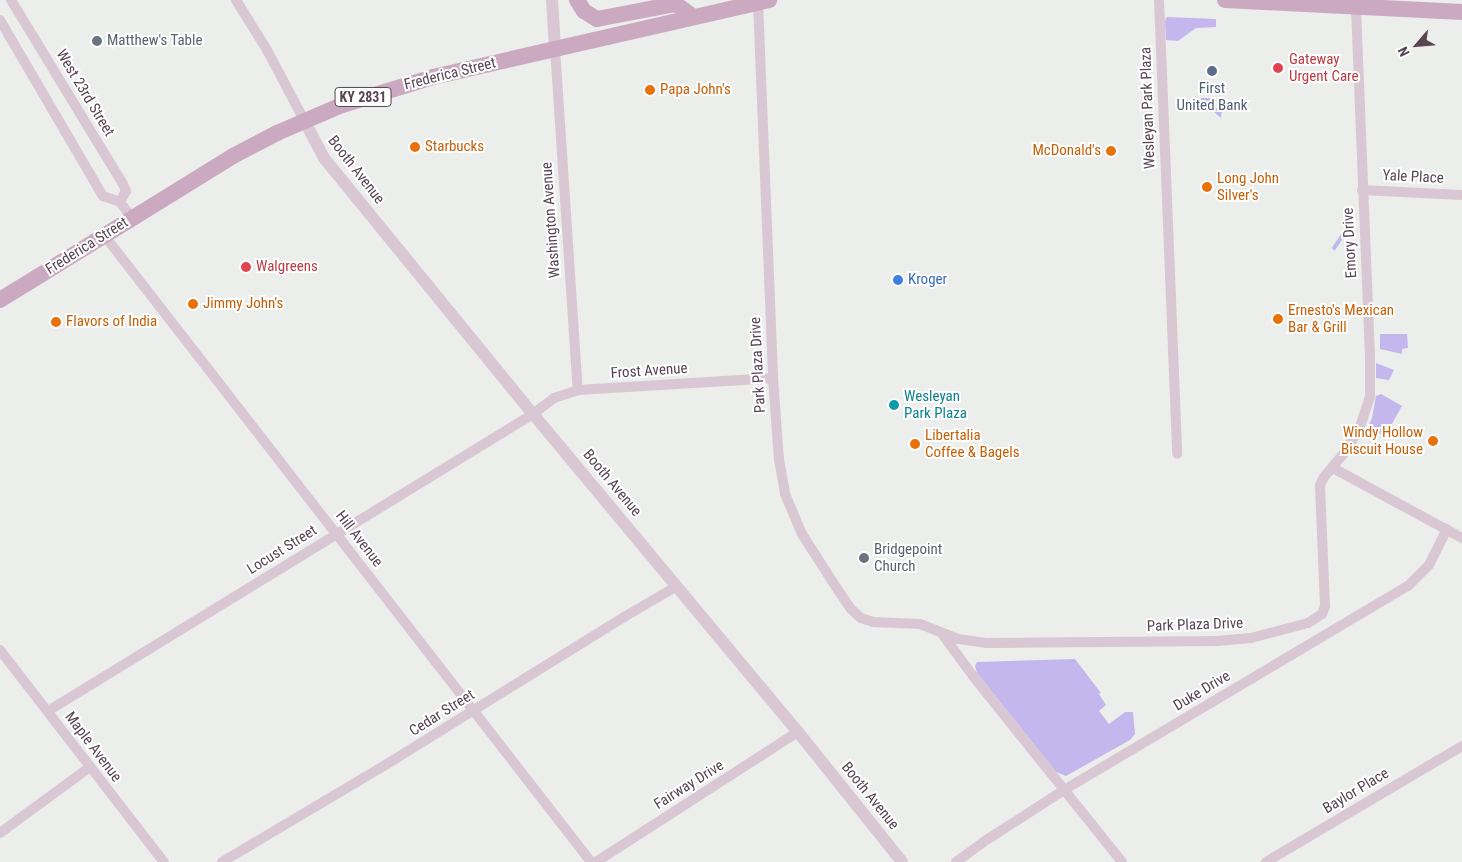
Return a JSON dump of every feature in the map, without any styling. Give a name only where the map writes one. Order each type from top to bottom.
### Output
[{"type":"main road","points":[[577,0],[584,11],[597,19],[676,4],[693,17]]},
{"type":"main road","points":[[1225,0],[1462,12]]},
{"type":"main road","name":"Frederica Street","points":[[0,300],[233,156],[304,120],[385,90],[555,48],[763,1]]},
{"type":"street","name":"West 23rd Street","points":[[11,0],[123,184],[126,192],[120,202]]},
{"type":"street","points":[[236,0],[267,50],[304,120]]},
{"type":"street","points":[[552,0],[555,48]]},
{"type":"street","name":"Wesleyan Park Plaza","points":[[1159,0],[1177,454]]},
{"type":"street","name":"Park Plaza Drive","points":[[763,1],[773,378],[779,459],[786,494],[802,534],[832,582],[851,609],[861,618],[873,622],[920,624],[944,635],[986,643],[1217,642],[1251,638],[1316,619],[1322,614],[1325,606],[1320,485],[1324,477],[1333,468]]},
{"type":"street","name":"Emory Drive","points":[[1333,468],[1360,427],[1370,396],[1356,7]]},
{"type":"street","points":[[0,20],[103,196],[120,202],[132,218]]},
{"type":"street","name":"Washington Avenue","points":[[555,48],[578,390]]},
{"type":"street","name":"Booth Avenue","points":[[304,120],[324,158],[533,414],[798,732],[902,862]]},
{"type":"street","name":"Yale Place","points":[[1362,190],[1462,195]]},
{"type":"street","name":"Hill Avenue","points":[[104,235],[590,862]]},
{"type":"street","name":"Frost Avenue","points":[[533,414],[554,398],[578,390],[773,378]]},
{"type":"street","name":"Locust Street","points":[[48,712],[533,414]]},
{"type":"street","points":[[1333,468],[1462,538]]},
{"type":"street","name":"Duke Drive","points":[[956,862],[1064,790],[1408,586],[1429,565],[1447,530]]},
{"type":"street","name":"Cedar Street","points":[[222,862],[474,711],[677,586]]},
{"type":"street","name":"Park Plaza Drive","points":[[944,635],[1122,862]]},
{"type":"street","name":"Maple Avenue","points":[[0,650],[164,862]]},
{"type":"street","name":"Fairway Drive","points":[[596,862],[798,732]]},
{"type":"street","name":"Baylor Place","points":[[1266,862],[1462,746]]},
{"type":"street","points":[[0,834],[90,767]]},
{"type":"shaded area","points":[[1167,17],[1216,19],[1216,27],[1196,28],[1178,41],[1166,40],[1165,21]]},
{"type":"shaded area","points":[[1198,98],[1214,98],[1216,108],[1222,108],[1221,118]]},
{"type":"shaded area","points":[[1350,221],[1353,223],[1335,251],[1332,248]]},
{"type":"shaded area","points":[[1380,334],[1407,334],[1408,348],[1402,349],[1402,354],[1380,349]]},
{"type":"shaded area","points":[[1376,363],[1394,370],[1389,380],[1376,378]]},
{"type":"shaded area","points":[[1381,394],[1402,406],[1385,436],[1368,427],[1372,418],[1376,396]]},
{"type":"shaded area","points":[[1075,659],[1101,693],[1099,694],[1106,705],[1099,711],[1109,724],[1125,712],[1133,712],[1135,734],[1130,740],[1066,776],[1056,772],[977,673],[975,666],[977,662]]},
{"type":"place","name":"Matthew's Table","points":[[97,41]]},
{"type":"place","name":"Gateway Urgent Care","points":[[1278,68]]},
{"type":"place","name":"First United Bank","points":[[1212,71]]},
{"type":"place","name":"Papa John's","points":[[650,90]]},
{"type":"place","name":"Starbucks","points":[[415,147]]},
{"type":"place","name":"McDonald's","points":[[1111,151]]},
{"type":"place","name":"Long John Silver's","points":[[1207,187]]},
{"type":"place","name":"Walgreens","points":[[246,267]]},
{"type":"place","name":"Kroger","points":[[898,280]]},
{"type":"place","name":"Jimmy John's","points":[[193,304]]},
{"type":"place","name":"Ernesto's Mexican Bar & Grill","points":[[1278,319]]},
{"type":"place","name":"Flavors of India","points":[[56,322]]},
{"type":"place","name":"Wesleyan Park Plaza","points":[[894,405]]},
{"type":"place","name":"Windy Hollow Biscuit House","points":[[1433,441]]},
{"type":"place","name":"Libertalia Coffee & Bagels","points":[[915,444]]},
{"type":"place","name":"Bridgepoint Church","points":[[864,558]]}]
